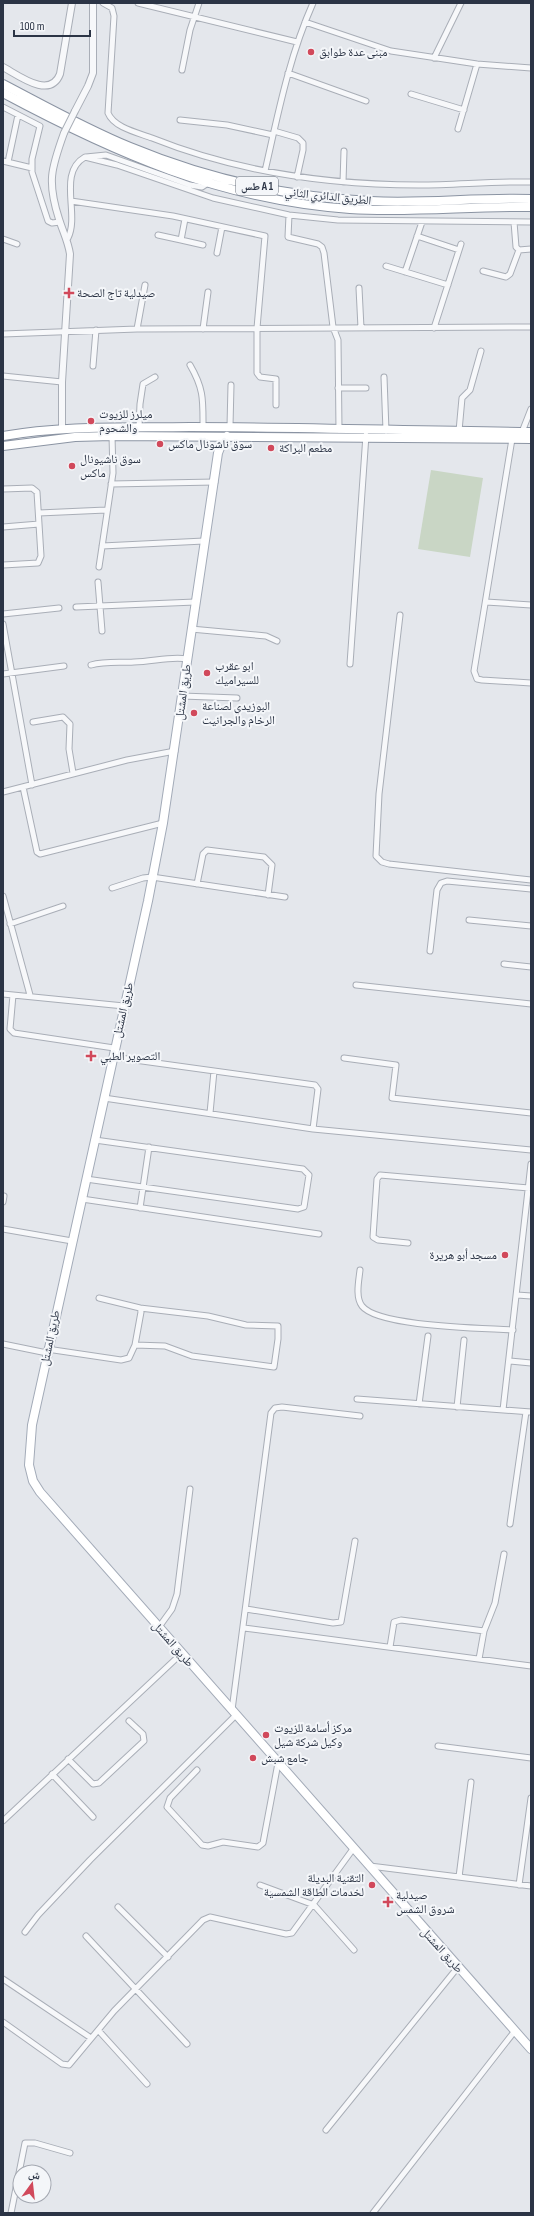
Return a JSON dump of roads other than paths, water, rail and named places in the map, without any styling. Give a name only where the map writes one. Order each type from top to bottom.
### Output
[{"type":"main road","name":"الطريق الدائري الثاني","points":[[3,84],[85,127],[130,147],[182,166],[250,185],[305,195],[373,201],[531,199]]},
{"type":"main road","name":"الطريق الدائري الثاني","points":[[3,92],[98,142],[156,166],[208,183],[280,200],[333,207],[417,210],[531,207]]},
{"type":"main road","points":[[3,436],[62,430],[230,426],[338,430],[366,434],[386,431],[531,432]]},
{"type":"main road","points":[[3,446],[75,437],[112,436],[366,434],[531,439]]},
{"type":"main road","name":"طريق المشتل","points":[[213,436],[218,444],[215,482],[204,540],[175,751],[163,823],[82,1200],[47,1351],[28,1452],[29,1466],[33,1480],[40,1492],[367,1866],[514,2032],[531,2049]]},
{"type":"main road","name":"طريق المشتل","points":[[218,454],[222,443],[227,436]]},
{"type":"street","points":[[3,67],[38,86],[47,86],[55,82],[60,74],[72,3]]},
{"type":"street","points":[[62,430],[62,382],[70,254],[68,238],[60,222],[53,197],[51,181],[53,164],[64,133],[93,73],[93,3]]},
{"type":"street","points":[[104,3],[112,8],[114,16],[108,108],[113,121],[188,151],[265,171],[297,177],[343,182],[421,185],[531,182]]},
{"type":"street","points":[[138,3],[297,42]]},
{"type":"street","points":[[182,70],[194,17],[199,3]]},
{"type":"street","points":[[265,171],[288,73],[304,22],[313,3]]},
{"type":"street","points":[[434,58],[461,3]]},
{"type":"street","points":[[304,22],[391,51],[477,64],[531,68]]},
{"type":"street","points":[[458,129],[477,64]]},
{"type":"street","points":[[288,73],[366,101]]},
{"type":"street","points":[[410,94],[464,110]]},
{"type":"street","points":[[3,107],[40,126],[32,168],[34,180],[48,219],[52,223],[60,222]]},
{"type":"street","points":[[18,115],[5,162],[32,168]]},
{"type":"street","points":[[180,120],[227,125],[298,138],[303,143],[304,148],[297,177]]},
{"type":"street","points":[[343,182],[344,151]]},
{"type":"street","points":[[68,238],[72,224],[70,187],[74,171],[78,163],[85,157],[106,155],[183,183],[200,187],[208,183]]},
{"type":"street","points":[[85,157],[117,165],[213,198],[289,215],[338,220],[531,222]]},
{"type":"street","points":[[71,201],[186,219],[266,237],[257,328],[257,375],[260,377],[276,379],[276,405]]},
{"type":"street","points":[[289,215],[288,237],[318,244],[323,250],[333,327],[338,340],[338,430]]},
{"type":"street","points":[[181,240],[186,219]]},
{"type":"street","points":[[405,272],[422,222]]},
{"type":"street","points":[[514,222],[516,247],[519,250]]},
{"type":"street","points":[[217,253],[222,227]]},
{"type":"street","points":[[158,235],[203,245]]},
{"type":"street","points":[[417,236],[459,250]]},
{"type":"street","points":[[3,239],[17,244]]},
{"type":"street","points":[[434,328],[461,244]]},
{"type":"street","points":[[519,250],[531,249]]},
{"type":"street","points":[[483,271],[506,277],[510,274],[519,250]]},
{"type":"street","points":[[386,266],[448,285]]},
{"type":"street","points":[[137,330],[145,285]]},
{"type":"street","points":[[359,288],[361,328]]},
{"type":"street","points":[[203,329],[208,292]]},
{"type":"street","points":[[3,334],[96,330],[333,327],[531,327]]},
{"type":"street","points":[[93,366],[96,330]]},
{"type":"street","points":[[459,431],[462,398],[470,390],[481,350]]},
{"type":"street","points":[[190,365],[200,385],[202,394],[203,427]]},
{"type":"street","points":[[3,376],[62,382]]},
{"type":"street","points":[[139,428],[143,384],[155,377]]},
{"type":"street","points":[[384,377],[386,431]]},
{"type":"street","points":[[230,426],[231,385]]},
{"type":"street","points":[[338,388],[366,388]]},
{"type":"street","points":[[522,432],[531,409]]},
{"type":"street","points":[[350,664],[366,434]]},
{"type":"street","points":[[99,567],[106,510],[111,484],[112,436]]},
{"type":"street","points":[[512,439],[474,676],[482,680],[531,683]]},
{"type":"street","points":[[111,484],[215,482]]},
{"type":"street","points":[[3,489],[35,489],[37,492],[41,556],[39,562],[3,565]]},
{"type":"street","points":[[39,513],[106,510]]},
{"type":"street","points":[[3,527],[39,524]]},
{"type":"street","points":[[102,546],[204,540]]},
{"type":"street","points":[[98,582],[102,630]]},
{"type":"street","points":[[76,607],[195,602]]},
{"type":"street","points":[[486,602],[531,605]]},
{"type":"street","points":[[3,614],[59,608]]},
{"type":"street","points":[[400,615],[380,787],[376,856],[382,862],[389,864],[531,880]]},
{"type":"street","points":[[3,624],[32,784]]},
{"type":"street","points":[[191,629],[266,636],[277,642]]},
{"type":"street","points":[[91,665],[99,662],[134,662],[178,658],[187,660]]},
{"type":"street","points":[[3,674],[64,666]]},
{"type":"street","points":[[182,696],[237,698]]},
{"type":"street","points":[[33,722],[61,718],[68,720],[70,724],[69,749],[73,773]]},
{"type":"street","points":[[3,792],[73,773],[175,751]]},
{"type":"street","points":[[23,787],[37,852],[40,854],[163,823]]},
{"type":"street","points":[[198,884],[203,854],[207,850],[264,857],[268,859],[272,865],[268,895]]},
{"type":"street","points":[[112,888],[143,878],[152,877],[286,898]]},
{"type":"street","points":[[430,951],[437,890],[441,883],[447,881],[531,889]]},
{"type":"street","points":[[3,896],[30,995]]},
{"type":"street","points":[[10,924],[63,906]]},
{"type":"street","points":[[469,920],[531,926]]},
{"type":"street","points":[[504,964],[531,967]]},
{"type":"street","points":[[356,985],[531,1004]]},
{"type":"street","points":[[3,994],[30,995],[124,1006]]},
{"type":"street","points":[[13,995],[10,1029],[14,1033],[114,1048]]},
{"type":"street","points":[[113,1056],[317,1086],[313,1129]]},
{"type":"street","points":[[344,1058],[396,1065],[392,1098],[531,1113]]},
{"type":"street","points":[[210,1113],[214,1071]]},
{"type":"street","points":[[104,1098],[313,1129],[531,1150]]},
{"type":"street","points":[[86,1179],[298,1210],[304,1207],[309,1175],[304,1169],[95,1140]]},
{"type":"street","points":[[140,1208],[149,1147]]},
{"type":"street","points":[[504,1410],[531,1164]]},
{"type":"street","points":[[408,1243],[378,1240],[373,1237],[378,1177],[380,1175],[529,1188]]},
{"type":"street","points":[[3,1202],[4,1196]]},
{"type":"street","points":[[82,1200],[319,1234]]},
{"type":"street","points":[[3,1229],[72,1241]]},
{"type":"street","points":[[360,1270],[359,1299],[362,1306],[372,1313],[398,1321],[513,1330]]},
{"type":"street","points":[[517,1295],[531,1296]]},
{"type":"street","points":[[99,1298],[140,1308],[208,1316],[246,1325],[278,1326],[278,1339],[274,1367],[192,1356],[166,1346],[135,1345]]},
{"type":"street","points":[[3,1344],[121,1360],[129,1358],[135,1345],[141,1312],[140,1308]]},
{"type":"street","points":[[419,1404],[428,1336]]},
{"type":"street","points":[[457,1407],[464,1340]]},
{"type":"street","points":[[510,1361],[531,1363]]},
{"type":"street","points":[[357,1400],[529,1412],[510,1524]]},
{"type":"street","points":[[25,1932],[38,1915],[90,1860],[234,1713],[271,1413],[275,1408],[282,1407],[360,1416]]},
{"type":"street","points":[[159,1627],[172,1609],[177,1594],[190,1489]]},
{"type":"street","points":[[246,1609],[333,1623],[341,1622],[355,1541]]},
{"type":"street","points":[[479,1659],[484,1631],[495,1603],[504,1554]]},
{"type":"street","points":[[390,1647],[394,1622],[401,1620],[484,1631]]},
{"type":"street","points":[[244,1628],[531,1666]]},
{"type":"street","points":[[3,1821],[181,1654]]},
{"type":"street","points":[[68,1759],[93,1784],[99,1783],[144,1741],[142,1734],[129,1720]]},
{"type":"street","points":[[438,1746],[531,1758]]},
{"type":"street","points":[[197,1770],[170,1798],[166,1807],[202,1845],[208,1846],[229,1842],[258,1847],[263,1843],[278,1763]]},
{"type":"street","points":[[52,1774],[94,1816]]},
{"type":"street","points":[[459,1877],[471,1782]]},
{"type":"street","points":[[519,1885],[531,1798]]},
{"type":"street","points":[[3,2022],[66,2065],[73,2063],[91,2038],[135,1989],[207,1917],[290,1934],[295,1932],[353,1849]]},
{"type":"street","points":[[367,1866],[531,1886]]},
{"type":"street","points":[[260,1885],[314,1905],[354,1950]]},
{"type":"street","points":[[118,1907],[168,1957]]},
{"type":"street","points":[[86,1936],[187,2044]]},
{"type":"street","points":[[326,2130],[458,1967]]},
{"type":"street","points":[[3,1978],[91,2038]]},
{"type":"street","points":[[98,2030],[147,2084]]},
{"type":"street","points":[[373,2213],[514,2032]]},
{"type":"street","points":[[11,2213],[25,2143],[70,2153]]},
{"type":"place","name":"مبنى عدة طوابق","points":[[311,52]]},
{"type":"place","name":"صيدلية تاج الصحة","points":[[69,293]]},
{"type":"place","name":"ميلرز للزيوت والشحوم","points":[[91,421]]},
{"type":"place","name":"سوق ناشونال ماكس","points":[[160,444]]},
{"type":"place","name":"مطعم البراكة","points":[[271,448]]},
{"type":"place","name":"سوق ناشيونال ماكس","points":[[72,466]]},
{"type":"place","name":"ابو عقرب للسيراميك","points":[[207,673]]},
{"type":"place","name":"البوزيدي لصناعة الرخام والجرانيت","points":[[194,713]]},
{"type":"place","name":"التصوير الطبي","points":[[91,1056]]},
{"type":"place","name":"مسجد أبو هريرة","points":[[505,1255]]},
{"type":"place","name":"مركز أسامة للزيوت وكيل شركة شيل","points":[[266,1735]]},
{"type":"place","name":"جامع شبش","points":[[253,1758]]},
{"type":"place","name":"التقنية البديلة لخدمات الطاقة الشمسية","points":[[372,1885]]},
{"type":"place","name":"صيدلية شروق الشمس","points":[[388,1902]]}]
